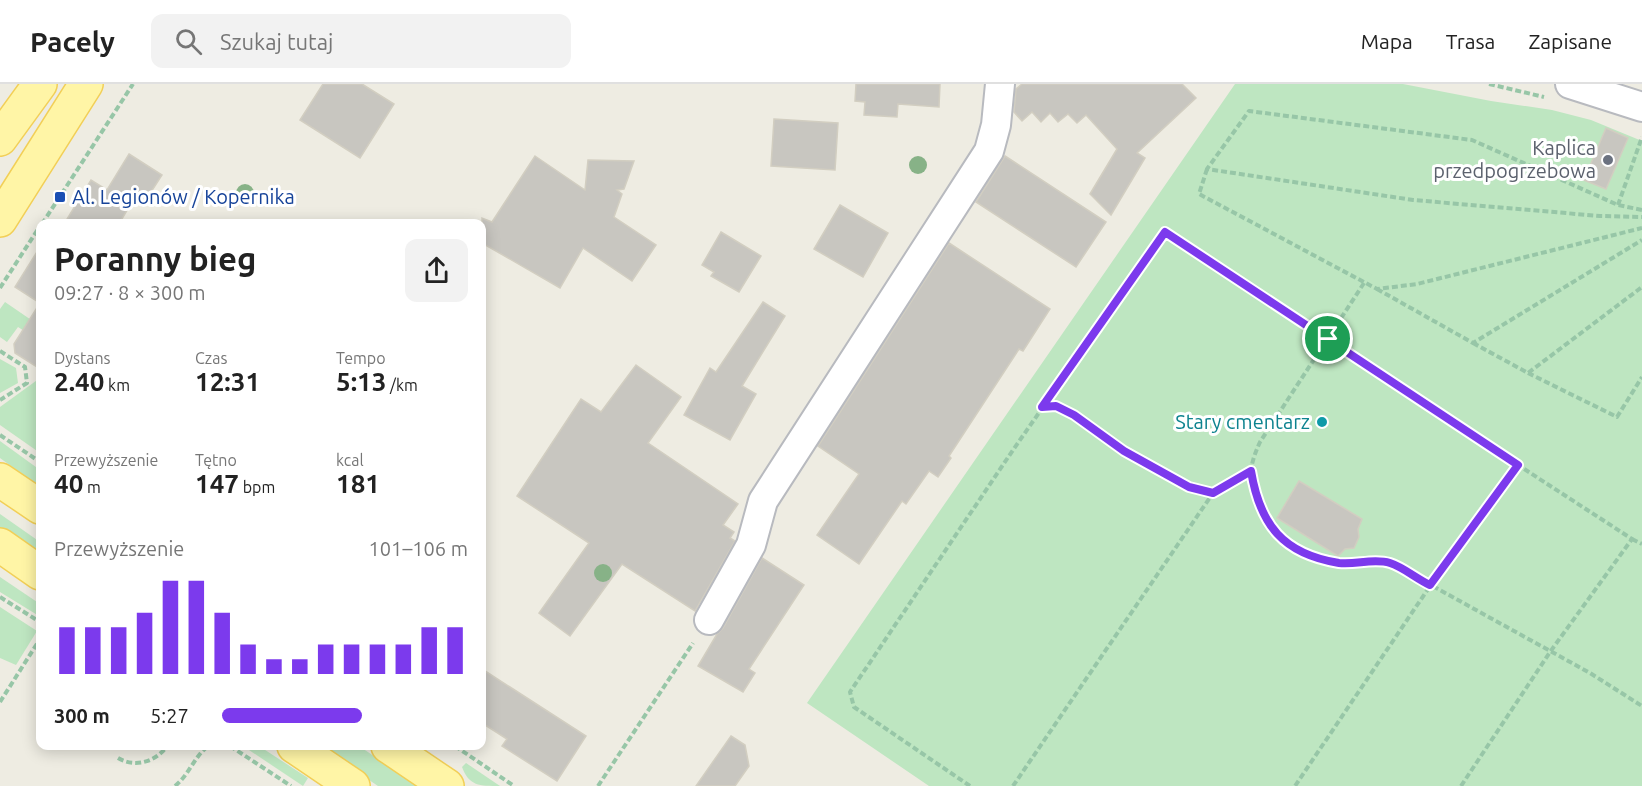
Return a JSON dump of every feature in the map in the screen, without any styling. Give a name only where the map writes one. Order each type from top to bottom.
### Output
[{"type":"main road","points":[[0,139],[40,84]]},
{"type":"main road","points":[[0,220],[86,84]]},
{"type":"main road","points":[[0,480],[36,504]]},
{"type":"main road","points":[[0,545],[36,570]]},
{"type":"main road","points":[[300,750],[353,786]]},
{"type":"main road","points":[[394,750],[447,786]]},
{"type":"street","points":[[709,620],[752,545],[763,501],[989,151],[995,131],[1000,84]]},
{"type":"street","points":[[1570,84],[1642,107]]},
{"type":"path","points":[[45,219],[133,84]]},
{"type":"path","points":[[1642,210],[1618,205],[1472,140],[1249,111],[1207,169],[1199,194],[1528,373],[1617,417],[1642,377]]},
{"type":"path","points":[[1618,205],[1642,137]]},
{"type":"path","points":[[1207,169],[1413,201],[1600,216],[1642,217]]},
{"type":"path","points":[[1377,289],[1418,285],[1642,228]]},
{"type":"path","points":[[970,786],[854,707],[850,692],[1042,407],[1165,232],[1642,544]]},
{"type":"path","points":[[0,288],[36,233]]},
{"type":"path","points":[[1473,343],[1642,240]]},
{"type":"path","points":[[1364,283],[1260,442],[1251,471],[1260,507],[1269,526],[1294,548],[1312,556],[1340,563],[1375,560],[1391,563],[1590,673],[1642,706]]},
{"type":"path","points":[[1528,373],[1642,287]]},
{"type":"path","points":[[0,351],[25,367],[27,383],[0,400]]},
{"type":"path","points":[[1042,407],[1056,406],[1124,451],[1189,487],[1213,493]]},
{"type":"path","points":[[0,435],[36,459]]},
{"type":"path","points":[[1294,786],[1430,585],[1518,465]]},
{"type":"path","points":[[1014,786],[1213,493],[1251,471]]},
{"type":"path","points":[[1461,786],[1550,652],[1632,539]]},
{"type":"path","points":[[0,597],[36,620]]},
{"type":"path","points":[[0,702],[36,645]]},
{"type":"path","points":[[598,786],[680,663]]},
{"type":"path","points":[[118,758],[132,762],[149,761],[162,750]]},
{"type":"path","points":[[175,786],[185,776],[202,750]]},
{"type":"path","points":[[236,750],[291,786]]},
{"type":"path","points":[[461,750],[514,786]]},
{"type":"green space","name":"Stary cmentarz","points":[[1235,84],[1403,84],[1552,110],[1591,120],[1642,141],[1642,786],[929,786],[807,703]]},
{"type":"green space","points":[[5,302],[36,323],[36,338],[18,327],[7,342],[0,337],[0,309]]},
{"type":"green space","points":[[0,359],[16,368],[18,383],[0,393]]},
{"type":"green space","points":[[36,381],[36,450],[0,425],[0,407]]},
{"type":"green space","points":[[0,441],[36,467],[36,484],[0,458]]},
{"type":"green space","points":[[0,514],[36,539],[36,552],[0,528]]},
{"type":"green space","points":[[0,577],[36,601],[36,614],[0,592]]},
{"type":"green space","points":[[0,607],[36,630],[36,633],[16,665],[0,658]]},
{"type":"green space","points":[[249,750],[265,750],[308,778],[303,786]]},
{"type":"green space","points":[[325,750],[365,750],[418,786],[378,786]]},
{"type":"green space","points":[[466,763],[500,786],[476,784],[468,778],[462,767]]},
{"type":"building","points":[[323,84],[362,84],[394,104],[360,158],[300,120]]},
{"type":"building","points":[[856,84],[940,84],[939,107],[898,104],[897,117],[864,115],[865,102],[855,101]]},
{"type":"building","points":[[1022,84],[1182,84],[1196,98],[1137,153],[1145,158],[1111,215],[1090,194],[1117,149],[1086,115],[1077,123],[1068,114],[1058,122],[1050,113],[1041,122],[1032,112],[1022,121],[1014,112],[1016,89]]},
{"type":"building","points":[[774,119],[838,123],[835,170],[771,166]]},
{"type":"building","name":"Kaplica przedpogrzebowa","points":[[1606,128],[1628,138],[1606,189],[1584,180]]},
{"type":"building","points":[[129,154],[162,175],[142,206],[133,200],[122,219],[67,219],[91,180],[107,190]]},
{"type":"building","points":[[535,156],[585,190],[588,160],[634,161],[624,189],[617,190],[622,194],[614,217],[656,245],[632,281],[583,248],[560,288],[486,245],[486,220],[492,222]]},
{"type":"building","points":[[1005,156],[1106,222],[1076,267],[976,202]]},
{"type":"building","points":[[840,205],[888,233],[863,277],[814,249]]},
{"type":"building","points":[[721,232],[761,256],[739,292],[711,276],[714,272],[702,265]]},
{"type":"building","points":[[949,243],[1050,309],[1023,351],[1019,349],[949,456],[951,458],[938,477],[929,471],[906,504],[902,501],[859,564],[817,535],[859,474],[818,446]]},
{"type":"building","points":[[36,253],[36,300],[15,287]]},
{"type":"building","points":[[763,302],[785,316],[742,386],[756,394],[730,440],[684,415],[710,368],[716,372]]},
{"type":"building","points":[[36,309],[36,366],[15,353],[14,344]]},
{"type":"building","points":[[636,365],[681,397],[648,443],[738,504],[723,525],[734,532],[730,538],[735,541],[695,611],[622,564],[570,636],[539,613],[589,543],[517,496],[581,399],[601,412]]},
{"type":"building","points":[[1299,481],[1362,519],[1358,529],[1359,537],[1354,548],[1345,549],[1338,556],[1277,518]]},
{"type":"building","points":[[762,558],[804,585],[749,669],[755,673],[743,692],[698,666],[723,628]]},
{"type":"building","points":[[486,672],[586,736],[557,781],[502,746],[507,739],[486,726]]},
{"type":"building","points":[[731,736],[745,745],[749,766],[735,786],[696,786]]},
{"type":"place","name":"Kaplica przedpogrzebowa","points":[[1608,160]]},
{"type":"place","name":"Al. Legionów / Kopernika","points":[[60,197]]},
{"type":"place","name":"Stary cmentarz","points":[[1322,422]]},
{"type":"route","points":[[1165,232],[1328,339],[1518,465],[1430,585],[1391,563],[1375,560],[1340,563],[1312,556],[1294,548],[1269,526],[1253,486],[1251,471],[1213,493],[1189,487],[1124,451],[1074,415],[1056,406],[1042,407],[1165,232]]}]
